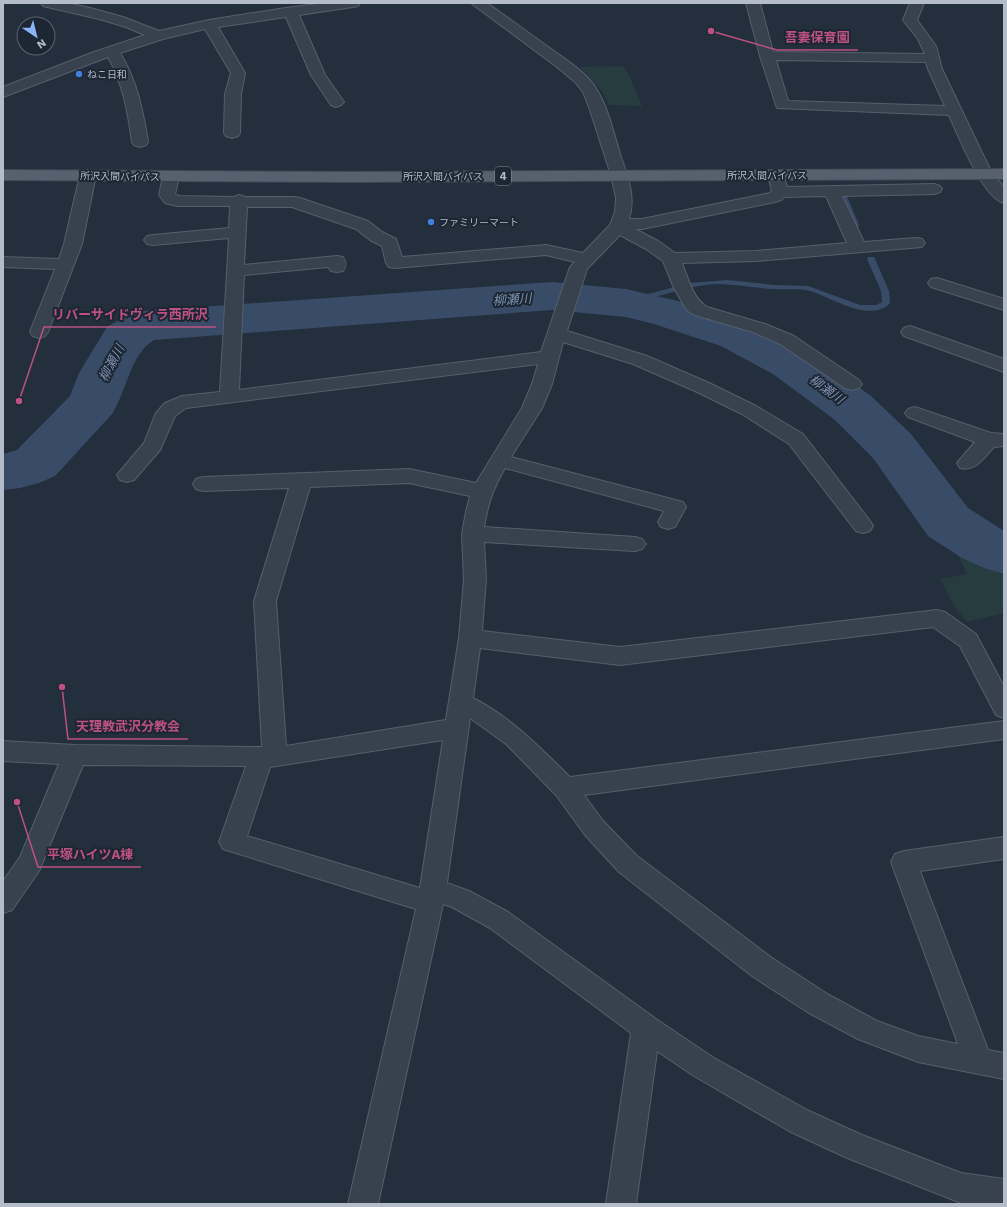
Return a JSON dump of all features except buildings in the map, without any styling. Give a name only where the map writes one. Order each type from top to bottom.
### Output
[{"type":"main road","name":"所沢入間バイパス","points":[[3,175],[171,177],[1004,159]]},
{"type":"main road","name":"所沢入間バイパス","points":[[3,163],[616,168],[776,175],[1004,174]]},
{"type":"street","points":[[48,3],[112,19],[145,29],[157,36]]},
{"type":"street","points":[[3,92],[112,51],[157,36],[210,24],[353,3]]},
{"type":"street","points":[[364,1204],[432,896],[470,638],[475,579],[473,534],[476,512],[482,491],[499,460],[532,408],[542,384],[556,334],[575,276],[586,259],[618,226],[623,212],[624,198],[616,168],[598,110],[590,91],[580,79],[536,44],[478,3]]},
{"type":"street","points":[[753,3],[782,105],[955,111]]},
{"type":"street","points":[[917,3],[910,20],[918,29],[931,50],[935,69],[977,159],[985,174],[1004,198]]},
{"type":"street","points":[[291,12],[318,75],[336,102]]},
{"type":"street","points":[[210,24],[238,73],[233,94],[232,133]]},
{"type":"street","points":[[112,51],[120,63],[134,106],[140,142]]},
{"type":"street","points":[[767,56],[932,58]]},
{"type":"street","points":[[39,332],[73,244],[88,175]]},
{"type":"street","points":[[776,175],[780,192]]},
{"type":"street","points":[[171,177],[167,196],[171,199],[294,202],[367,228],[376,236],[390,243],[395,263],[546,250],[586,259]]},
{"type":"street","points":[[618,226],[642,224],[716,210],[775,197],[780,192],[934,189]]},
{"type":"street","points":[[832,190],[858,248]]},
{"type":"street","points":[[229,396],[239,200]]},
{"type":"street","points":[[618,226],[652,245],[671,258],[683,288],[694,307],[701,312],[759,328],[787,340],[852,384]]},
{"type":"street","points":[[153,240],[238,232]]},
{"type":"street","points":[[671,258],[756,256],[916,243]]},
{"type":"street","points":[[236,271],[337,261],[338,267]]},
{"type":"street","points":[[3,262],[66,264]]},
{"type":"street","points":[[937,283],[1004,305]]},
{"type":"street","points":[[910,332],[1004,366]]},
{"type":"street","points":[[556,334],[640,360],[668,372],[749,410],[796,439],[863,526]]},
{"type":"street","points":[[127,475],[153,445],[166,413],[172,407],[182,402],[549,357]]},
{"type":"street","points":[[915,413],[1000,440]]},
{"type":"street","points":[[967,464],[1000,440]]},
{"type":"street","points":[[499,460],[676,507],[668,522]]},
{"type":"street","points":[[203,484],[409,476],[482,491]]},
{"type":"street","points":[[302,480],[265,601],[268,757],[232,842],[432,896],[460,899],[499,920],[646,1028],[704,1067],[800,1120],[856,1147],[961,1188],[1004,1194]]},
{"type":"street","points":[[473,534],[635,544]]},
{"type":"street","points":[[470,638],[620,656],[937,618],[968,640],[1004,709]]},
{"type":"street","points":[[461,703],[485,715],[514,737],[565,788],[594,828],[628,864],[762,967],[819,1004],[868,1030],[918,1049],[1004,1066]]},
{"type":"street","points":[[3,751],[75,755],[268,757],[457,728]]},
{"type":"street","points":[[565,788],[1004,730]]},
{"type":"street","points":[[3,902],[30,863],[75,755]]},
{"type":"street","points":[[979,1062],[904,862],[1004,848]]},
{"type":"street","points":[[621,1204],[646,1028]]},
{"type":"green space","points":[[623,66],[629,75],[642,106],[609,105],[601,90],[580,67]]},
{"type":"green space","points":[[957,553],[1004,575],[1004,613],[967,622],[952,603],[941,579],[967,574]]},
{"type":"waterway","points":[[843,196],[855,225]]},
{"type":"waterway","points":[[626,303],[663,292],[702,283],[727,282],[775,287],[808,288],[860,307],[878,307],[886,303],[885,291],[871,259]]},
{"type":"waterway","name":"柳瀬川","points":[[3,472],[20,470],[36,463],[94,402],[104,373],[124,338],[143,326],[552,296],[595,299],[626,303],[669,313],[738,335],[791,363],[853,408],[892,446],[948,522],[982,544],[1004,554]]},
{"type":"place","name":"吾妻保育園","points":[[711,31]]},
{"type":"place","name":"ねこ日和","points":[[79,74]]},
{"type":"place","name":"ファミリーマート","points":[[431,222]]},
{"type":"place","name":"リバーサイドヴィラ西所沢","points":[[19,401]]},
{"type":"place","name":"天理教武沢分教会","points":[[62,687]]},
{"type":"place","name":"平塚ハイツA棟","points":[[17,802]]}]
